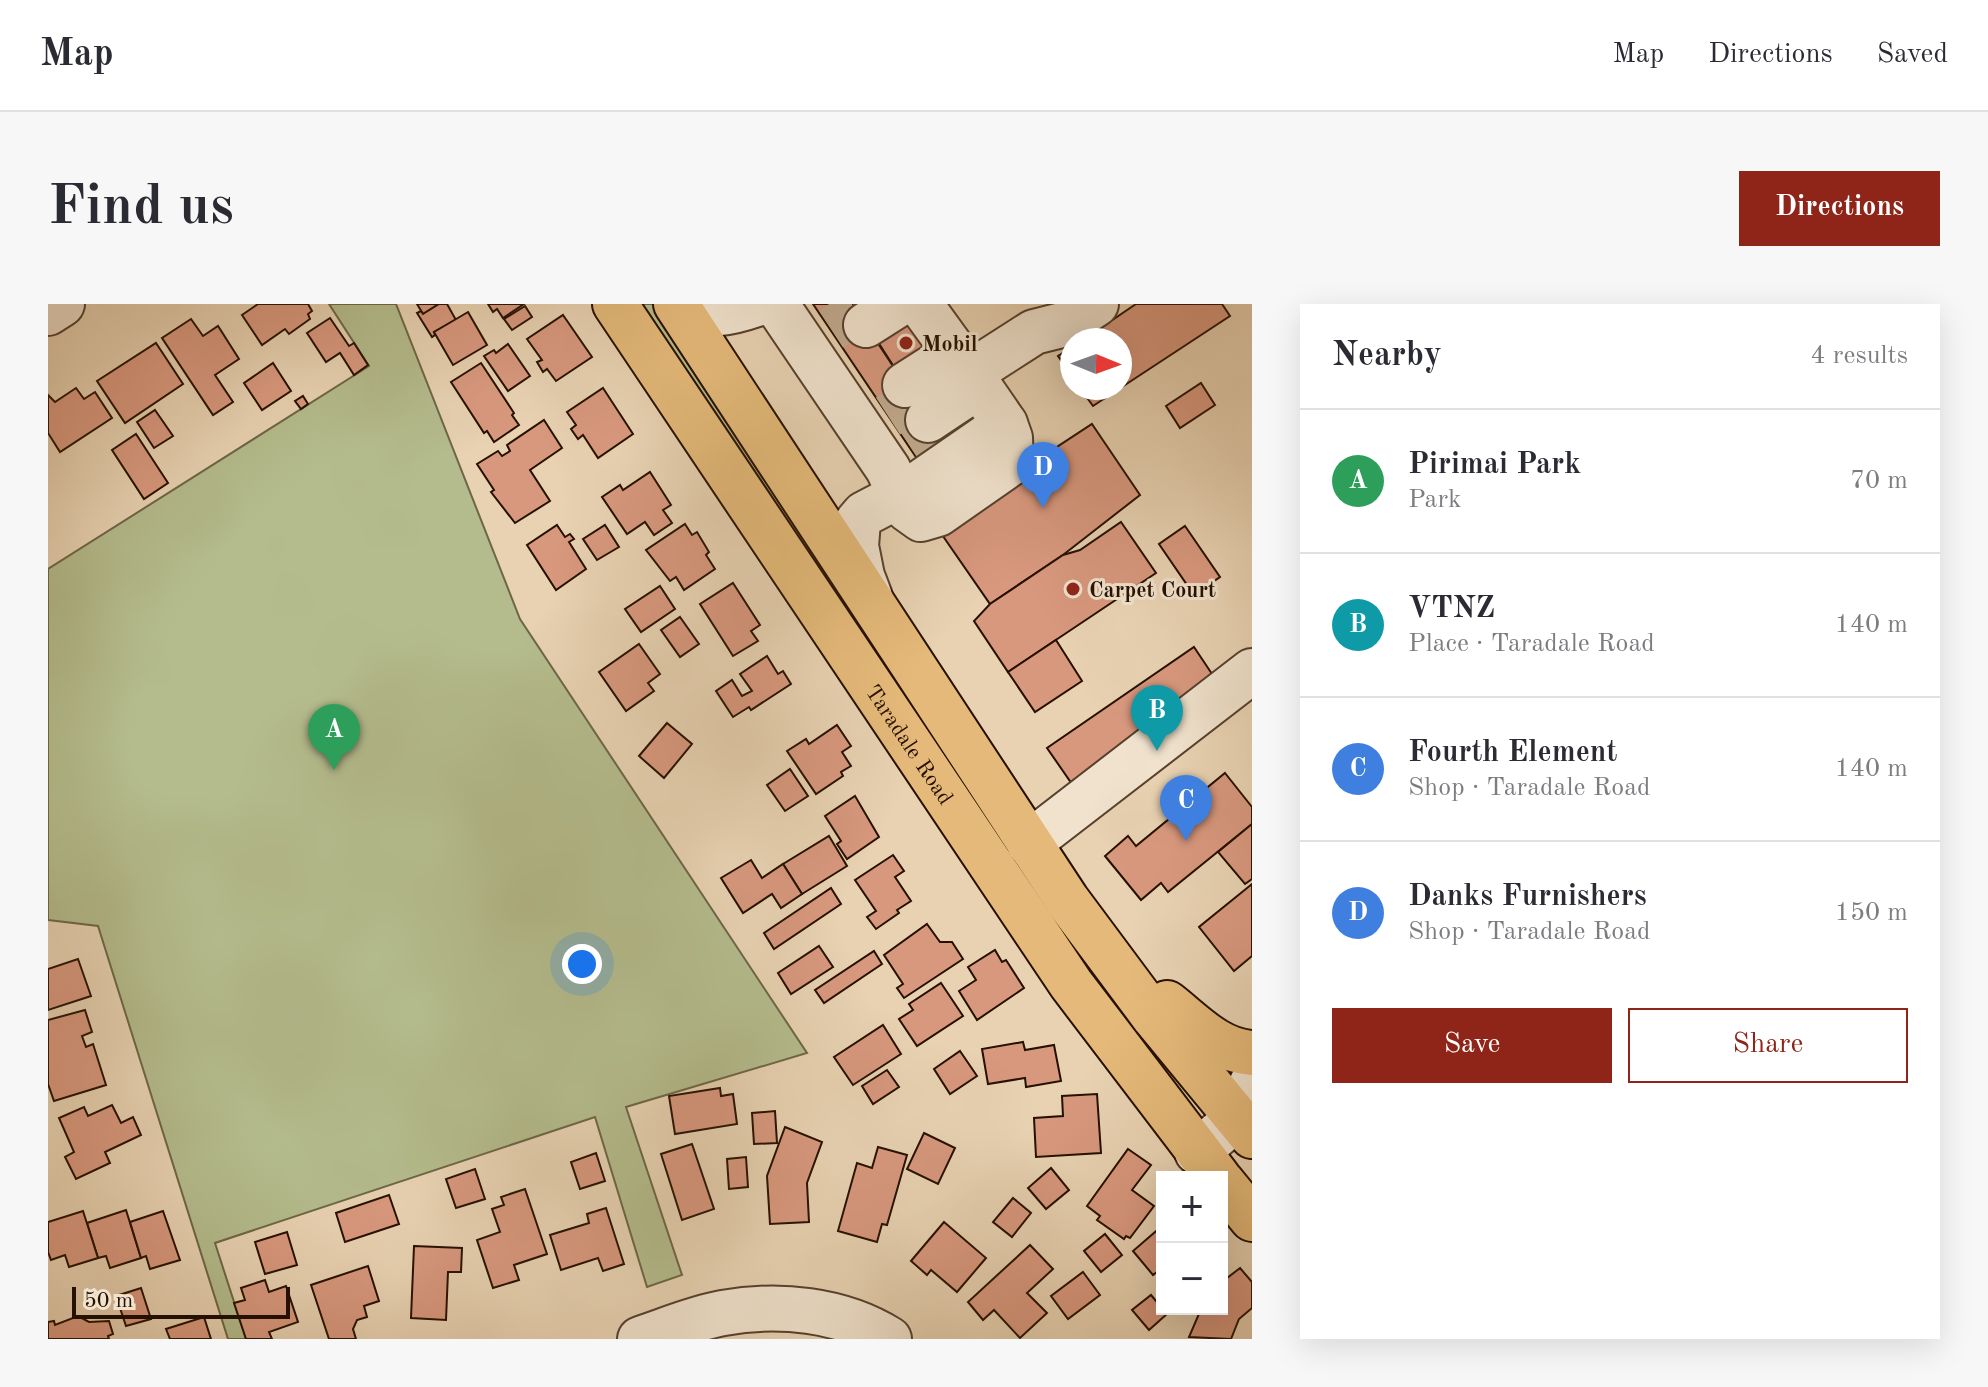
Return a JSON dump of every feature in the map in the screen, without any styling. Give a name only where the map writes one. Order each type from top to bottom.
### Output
[{"type":"highway","name":"Taradale Road","points":[[615,304],[1071,984],[1252,1219]]},
{"type":"highway","name":"Taradale Road","points":[[678,304],[1067,900],[1154,1017],[1248,1113]]},
{"type":"highway","points":[[1112,959],[1216,1043],[1239,1052],[1252,1053]]},
{"type":"street","points":[[48,313],[62,304]]},
{"type":"street","points":[[678,304],[710,314],[739,310],[820,320],[896,432],[907,509],[915,517],[926,519],[938,514],[1011,463],[1011,447],[977,384],[920,304]]},
{"type":"street","points":[[873,607],[858,560],[856,532],[896,432],[977,384],[1034,332],[1066,324],[1096,304]]},
{"type":"street","points":[[896,432],[977,384]]},
{"type":"street","points":[[1029,843],[1252,671]]},
{"type":"street","points":[[1212,1170],[1248,1113]]},
{"type":"street","points":[[640,1339],[721,1313],[758,1310],[800,1310],[841,1317],[873,1329],[889,1339]]},
{"type":"green space","points":[[329,304],[396,304],[520,619],[807,1053],[626,1107],[682,1275],[647,1287],[595,1117],[215,1243],[246,1339],[228,1339],[98,926],[48,920],[48,569],[369,366]]},
{"type":"green space","points":[[636,304],[655,304],[1188,1082],[1086,978]]},
{"type":"building","points":[[258,304],[308,304],[312,311],[308,314],[310,319],[289,334],[285,329],[262,345],[242,315]]},
{"type":"building","points":[[417,304],[439,304],[423,314]]},
{"type":"building","points":[[439,304],[447,304],[456,320],[434,332],[432,337],[417,313],[421,311],[423,314]]},
{"type":"building","points":[[488,304],[524,304],[503,318],[497,309],[493,312]]},
{"type":"building","points":[[813,304],[852,304],[945,445],[920,463]]},
{"type":"building","points":[[1136,304],[1222,304],[1230,316],[1132,380],[1132,328],[1101,328]]},
{"type":"building","points":[[525,306],[532,317],[512,330],[504,319]]},
{"type":"building","points":[[468,312],[487,345],[453,365],[434,332]]},
{"type":"building","points":[[563,315],[592,357],[556,381],[547,369],[543,372],[537,362],[542,360],[527,339]]},
{"type":"building","name":"Mobil","points":[[916,317],[935,344],[896,370],[878,342]]},
{"type":"building","points":[[330,318],[349,346],[354,343],[368,365],[354,375],[340,353],[326,362],[307,333]]},
{"type":"building","points":[[191,319],[203,336],[218,326],[239,359],[215,375],[233,402],[213,415],[162,338]]},
{"type":"building","points":[[156,343],[183,384],[125,423],[97,381]]},
{"type":"building","points":[[508,344],[530,376],[508,391],[484,356],[494,350],[496,353]]},
{"type":"building","points":[[273,363],[291,391],[262,410],[244,383]]},
{"type":"building","points":[[481,363],[519,425],[494,442],[487,431],[484,433],[451,382]]},
{"type":"building","points":[[1201,383],[1215,405],[1180,428],[1166,406]]},
{"type":"building","points":[[76,388],[84,399],[95,392],[112,418],[60,452],[48,433],[48,395],[55,402]]},
{"type":"building","points":[[603,388],[633,434],[598,458],[583,435],[578,439],[571,429],[576,425],[567,412]]},
{"type":"building","points":[[303,396],[308,404],[301,409],[295,401]]},
{"type":"building","points":[[1089,400],[1102,400],[1093,406]]},
{"type":"building","points":[[155,410],[173,436],[154,448],[137,422]]},
{"type":"building","points":[[544,420],[562,448],[530,470],[550,501],[515,523],[491,492],[494,490],[477,464],[498,451],[502,456],[510,451],[507,445]]},
{"type":"building","points":[[1092,424],[1140,495],[1063,555],[990,604],[936,526]]},
{"type":"building","points":[[136,434],[168,483],[144,499],[112,450]]},
{"type":"building","points":[[650,472],[671,505],[663,510],[672,523],[654,535],[645,522],[627,534],[602,497],[620,485],[623,490]]},
{"type":"building","name":"Carpet Court","points":[[1121,522],[1156,573],[1008,672],[974,621],[990,604],[1063,555],[1080,550]]},
{"type":"building","points":[[685,524],[692,535],[697,532],[715,569],[684,590],[676,577],[670,581],[646,550]]},
{"type":"building","points":[[557,525],[565,537],[570,534],[574,539],[569,542],[586,569],[556,590],[527,545]]},
{"type":"building","points":[[605,525],[619,547],[597,560],[583,539]]},
{"type":"building","points":[[1185,526],[1220,577],[1194,595],[1159,544]]},
{"type":"building","points":[[733,583],[760,625],[751,631],[758,641],[733,656],[700,604]]},
{"type":"building","points":[[660,586],[675,609],[641,632],[625,609]]},
{"type":"building","points":[[680,617],[699,644],[680,657],[661,630]]},
{"type":"building","points":[[1056,640],[1082,681],[1035,712],[1008,672]]},
{"type":"building","points":[[639,644],[660,674],[648,683],[654,691],[626,711],[599,672]]},
{"type":"building","points":[[1194,647],[1218,683],[1072,784],[1047,748]]},
{"type":"building","points":[[767,656],[778,674],[783,671],[791,684],[751,710],[749,707],[733,717],[716,691],[732,680],[742,696],[752,691],[740,674]]},
{"type":"building","points":[[667,723],[692,744],[664,778],[639,756]]},
{"type":"building","points":[[837,725],[851,746],[842,752],[851,766],[841,772],[843,776],[816,794],[787,751],[806,739],[809,744]]},
{"type":"building","points":[[790,769],[808,796],[785,811],[767,785]]},
{"type":"building","points":[[1225,773],[1252,807],[1252,824],[1168,892],[1161,883],[1141,900],[1105,856],[1128,836],[1136,846]]},
{"type":"building","points":[[855,796],[879,837],[847,859],[837,844],[841,841],[825,816]]},
{"type":"building","points":[[1252,824],[1252,879],[1245,884],[1218,852]]},
{"type":"building","points":[[829,836],[847,866],[802,894],[783,864]]},
{"type":"building","points":[[893,855],[904,871],[895,877],[911,901],[876,929],[867,917],[876,911],[855,880]]},
{"type":"building","points":[[751,860],[762,878],[783,864],[802,894],[781,908],[772,894],[743,913],[721,878]]},
{"type":"building","points":[[1252,884],[1252,956],[1234,971],[1199,927]]},
{"type":"building","points":[[831,888],[841,904],[774,949],[764,933]]},
{"type":"building","points":[[927,924],[940,942],[952,942],[963,959],[904,998],[897,988],[903,984],[884,955]]},
{"type":"building","points":[[819,946],[833,967],[791,994],[778,973]]},
{"type":"building","points":[[995,950],[1002,962],[1006,960],[1024,988],[977,1020],[959,991],[976,980],[968,967]]},
{"type":"building","points":[[874,951],[882,964],[824,1003],[815,990]]},
{"type":"building","points":[[78,959],[91,996],[48,1010],[48,969]]},
{"type":"building","points":[[941,983],[963,1016],[917,1046],[899,1019],[913,1010],[909,1004]]},
{"type":"building","points":[[85,1010],[92,1032],[82,1036],[86,1047],[93,1044],[106,1085],[54,1101],[48,1084],[48,1020]]},
{"type":"building","points":[[883,1025],[901,1054],[853,1085],[834,1057]]},
{"type":"building","points":[[1023,1042],[1025,1050],[1054,1045],[1061,1081],[1026,1087],[1025,1078],[988,1084],[982,1049]]},
{"type":"building","points":[[960,1051],[977,1076],[950,1094],[934,1069]]},
{"type":"building","points":[[887,1070],[899,1087],[873,1104],[862,1086]]},
{"type":"building","points":[[720,1088],[721,1096],[733,1094],[737,1124],[675,1134],[669,1096]]},
{"type":"building","points":[[1097,1094],[1101,1153],[1036,1157],[1034,1118],[1063,1116],[1062,1096]]},
{"type":"building","points":[[112,1105],[121,1123],[133,1117],[141,1135],[105,1152],[110,1163],[76,1179],[65,1157],[74,1152],[59,1118],[84,1107],[88,1116]]},
{"type":"building","points":[[775,1111],[777,1143],[754,1144],[752,1113]]},
{"type":"building","points":[[785,1127],[822,1142],[807,1183],[809,1222],[770,1224],[767,1176]]},
{"type":"building","points":[[924,1133],[955,1148],[938,1184],[907,1169]]},
{"type":"building","points":[[692,1144],[714,1209],[682,1220],[661,1154]]},
{"type":"building","points":[[878,1147],[907,1155],[887,1225],[882,1224],[877,1242],[838,1231],[857,1163],[872,1168]]},
{"type":"building","points":[[1128,1149],[1151,1165],[1132,1190],[1154,1206],[1130,1238],[1126,1236],[1124,1239],[1097,1220],[1100,1216],[1087,1206]]},
{"type":"building","points":[[596,1153],[605,1181],[580,1189],[571,1162]]},
{"type":"building","points":[[746,1157],[748,1187],[729,1189],[727,1159]]},
{"type":"building","points":[[1051,1168],[1069,1190],[1046,1209],[1028,1188]]},
{"type":"building","points":[[475,1169],[485,1199],[456,1208],[446,1179]]},
{"type":"building","points":[[525,1189],[547,1254],[514,1265],[519,1280],[493,1288],[477,1240],[500,1232],[492,1209],[504,1205],[501,1197]]},
{"type":"building","points":[[389,1195],[399,1224],[345,1242],[336,1213]]},
{"type":"building","points":[[1013,1198],[1031,1213],[1012,1237],[993,1222]]},
{"type":"building","points":[[606,1208],[624,1264],[603,1271],[598,1258],[561,1270],[550,1235],[589,1223],[587,1214]]},
{"type":"building","points":[[126,1210],[141,1258],[110,1268],[106,1256],[98,1258],[87,1223]]},
{"type":"building","points":[[83,1211],[98,1258],[69,1267],[65,1255],[51,1260],[48,1222]]},
{"type":"building","points":[[163,1211],[180,1260],[150,1269],[146,1256],[141,1258],[130,1222]]},
{"type":"building","points":[[944,1222],[986,1258],[957,1292],[931,1270],[927,1275],[911,1261]]},
{"type":"building","points":[[1156,1231],[1156,1273],[1153,1275],[1133,1251]]},
{"type":"building","points":[[287,1232],[297,1265],[265,1274],[255,1242]]},
{"type":"building","points":[[1105,1234],[1122,1255],[1101,1272],[1084,1251]]},
{"type":"building","points":[[1030,1245],[1053,1269],[1027,1293],[1047,1313],[1020,1338],[994,1310],[983,1320],[968,1302]]},
{"type":"building","points":[[414,1246],[462,1248],[461,1272],[448,1272],[446,1320],[411,1318]]},
{"type":"building","points":[[368,1266],[379,1301],[364,1306],[367,1317],[357,1320],[353,1329],[356,1339],[329,1339],[311,1285]]},
{"type":"building","points":[[1240,1268],[1252,1282],[1252,1308],[1239,1319],[1231,1339],[1189,1337],[1198,1315],[1228,1315],[1228,1277]]},
{"type":"building","points":[[1083,1272],[1100,1295],[1068,1319],[1051,1296]]},
{"type":"building","points":[[265,1280],[269,1292],[286,1286],[298,1322],[269,1332],[272,1339],[246,1339],[234,1303],[245,1300],[241,1288]]},
{"type":"building","points":[[141,1288],[151,1319],[126,1326],[116,1296]]},
{"type":"building","points":[[1151,1295],[1156,1301],[1156,1315],[1166,1315],[1149,1330],[1132,1310]]},
{"type":"building","points":[[78,1316],[89,1322],[109,1321],[113,1334],[108,1336],[109,1339],[48,1339],[48,1322],[54,1321],[55,1325]]},
{"type":"building","points":[[204,1317],[211,1339],[170,1339],[166,1329]]},
{"type":"tunnel","points":[[831,329],[857,312]]},
{"type":"tunnel","points":[[888,416],[914,399]]},
{"type":"tunnel","points":[[913,451],[938,435]]},
{"type":"place","name":"Mobil","points":[[906,343]]},
{"type":"place","name":"Danks Furnishers","points":[[1043,508]]},
{"type":"place","name":"Carpet Court","points":[[1073,589]]},
{"type":"place","name":"VTNZ","points":[[1157,751]]},
{"type":"place","name":"Pirimai Park","points":[[334,770]]},
{"type":"place","name":"Fourth Element","points":[[1186,841]]}]
